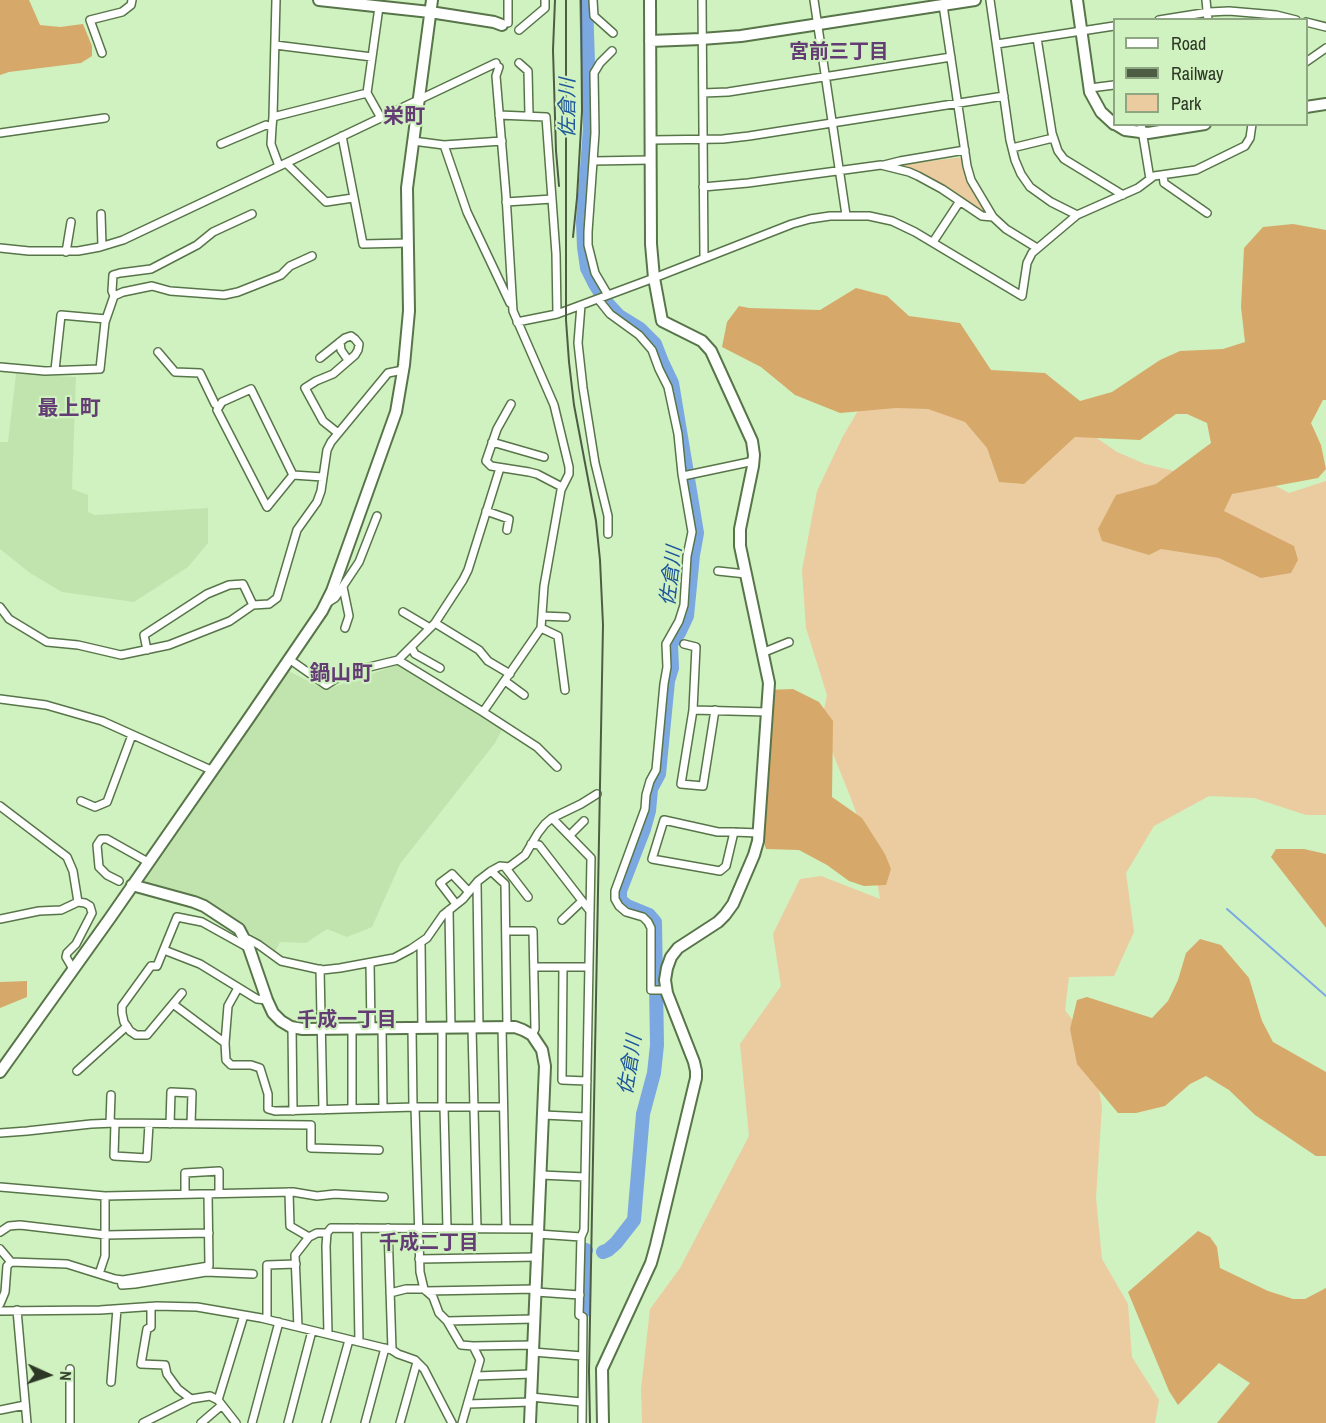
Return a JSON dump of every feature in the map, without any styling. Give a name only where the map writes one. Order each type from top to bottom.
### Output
[{"type":"street","points":[[102,53],[90,21],[122,12],[131,5],[132,0]]},
{"type":"street","points":[[276,0],[272,144],[283,164],[326,202],[353,198]]},
{"type":"street","points":[[319,0],[430,12],[505,24],[508,0]]},
{"type":"street","points":[[0,1072],[289,659],[332,591],[396,412],[404,370],[409,311],[407,188],[432,0]]},
{"type":"street","points":[[519,30],[545,8],[545,0]]},
{"type":"street","points":[[593,0],[594,16],[613,33]]},
{"type":"street","points":[[603,1423],[602,1369],[651,1263],[696,1078],[694,1062],[666,990],[667,968],[678,948],[725,915],[733,904],[754,855],[758,833],[768,683],[740,546],[740,529],[754,460],[752,441],[711,351],[702,341],[662,321],[654,278],[651,244],[650,0]]},
{"type":"street","points":[[702,0],[704,258]]},
{"type":"street","points":[[814,0],[846,215]]},
{"type":"street","points":[[650,41],[741,36],[975,0]]},
{"type":"street","points":[[990,0],[1015,160],[1030,187],[1051,202],[1077,215]]},
{"type":"street","points":[[1077,0],[1090,88],[1101,112],[1113,122]]},
{"type":"street","points":[[1206,0],[1207,16]]},
{"type":"street","points":[[943,5],[967,166],[972,180],[993,217],[1006,229],[1036,248]]},
{"type":"street","points":[[379,7],[367,93],[381,118]]},
{"type":"street","points":[[1178,18],[1207,16],[1229,11],[1274,18]]},
{"type":"street","points":[[1308,22],[1326,27]]},
{"type":"street","points":[[997,44],[1113,26]]},
{"type":"street","points":[[1037,38],[1053,138],[1058,151],[1064,159],[1123,195]]},
{"type":"street","points":[[275,45],[372,57]]},
{"type":"street","points":[[1308,61],[1326,48]]},
{"type":"street","points":[[608,295],[595,273],[588,245],[595,133],[594,73],[612,51]]},
{"type":"street","points":[[703,93],[728,92],[951,57]]},
{"type":"street","points":[[519,63],[528,71],[529,116]]},
{"type":"street","points":[[0,248],[66,252],[123,240],[418,100],[498,65],[496,76],[513,308]]},
{"type":"street","points":[[1090,88],[1113,85]]},
{"type":"street","points":[[273,117],[367,93]]},
{"type":"street","points":[[651,140],[723,139],[749,136],[1004,96]]},
{"type":"street","points":[[1308,107],[1326,104]]},
{"type":"street","points":[[499,116],[546,117],[556,254],[557,314]]},
{"type":"street","points":[[0,133],[105,118]]},
{"type":"street","points":[[221,144],[266,125],[272,126]]},
{"type":"street","points":[[1118,126],[1125,130],[1142,129],[1158,132],[1193,126]]},
{"type":"street","points":[[517,322],[557,314],[792,224],[820,217],[846,215],[869,216],[892,221],[933,242],[1022,296],[1027,263],[1032,253],[1077,215],[1138,188],[1154,176],[1196,170],[1245,146],[1250,138],[1252,126]]},
{"type":"street","points":[[1142,129],[1150,179]]},
{"type":"street","points":[[342,136],[363,244],[408,243]]},
{"type":"street","points":[[1012,148],[1053,138]]},
{"type":"street","points":[[413,141],[444,145],[501,141]]},
{"type":"street","points":[[444,145],[466,212],[513,308],[554,405],[569,467],[569,474],[562,487],[544,586],[541,628],[483,712]]},
{"type":"street","points":[[703,187],[840,171],[965,150]]},
{"type":"street","points":[[593,160],[651,160]]},
{"type":"street","points":[[881,165],[918,176],[982,216],[993,217]]},
{"type":"street","points":[[1163,175],[1164,183],[1207,213]]},
{"type":"street","points":[[506,202],[552,199]]},
{"type":"street","points":[[933,242],[960,201]]},
{"type":"street","points":[[101,214],[102,246]]},
{"type":"street","points":[[0,367],[55,370],[100,369],[106,319],[114,296],[113,275],[152,269],[197,245],[213,232],[252,214]]},
{"type":"street","points":[[66,252],[71,222]]},
{"type":"street","points":[[114,296],[123,291],[152,286],[170,291],[224,296],[280,275],[290,266],[312,256]]},
{"type":"street","points":[[598,299],[610,314],[639,335],[652,350],[668,387],[678,434],[692,532],[687,556],[684,605],[679,621],[666,644],[667,668],[656,770],[650,781],[645,809],[615,891],[615,899],[619,906],[626,912],[642,917],[648,922],[651,928],[651,990],[666,990]]},
{"type":"street","points":[[580,305],[578,343],[583,388],[595,463],[608,516],[608,534]]},
{"type":"street","points":[[55,370],[61,315],[106,319]]},
{"type":"street","points":[[320,358],[345,338],[351,336],[358,344],[358,350],[333,374],[305,388],[322,420],[338,433]]},
{"type":"street","points":[[340,342],[341,350],[348,360]]},
{"type":"street","points":[[158,352],[175,372],[200,373],[215,404],[219,407]]},
{"type":"street","points":[[0,607],[9,619],[47,642],[78,645],[121,655],[169,645],[230,621],[253,605],[268,604],[278,598],[297,530],[317,501],[321,491],[327,450],[331,441],[388,373],[404,370]]},
{"type":"street","points":[[251,389],[293,475],[267,507],[217,410],[222,402],[251,389]]},
{"type":"street","points":[[511,404],[497,429],[486,461],[491,466],[529,472],[562,487]]},
{"type":"street","points":[[492,442],[544,457]]},
{"type":"street","points":[[683,476],[754,460]]},
{"type":"street","points":[[289,659],[326,685],[345,674],[398,660],[433,626],[468,570],[500,468]]},
{"type":"street","points":[[293,475],[323,477]]},
{"type":"street","points":[[486,511],[509,519],[507,530]]},
{"type":"street","points":[[325,604],[335,598],[359,562],[377,516]]},
{"type":"street","points":[[718,571],[746,574]]},
{"type":"street","points":[[147,650],[144,635],[207,594],[229,585],[243,584],[253,605]]},
{"type":"street","points":[[343,587],[349,616],[345,627]]},
{"type":"street","points":[[403,612],[478,650],[488,661],[510,674]]},
{"type":"street","points":[[542,616],[566,617]]},
{"type":"street","points":[[541,628],[558,636],[565,690]]},
{"type":"street","points":[[762,652],[789,642]]},
{"type":"street","points":[[684,644],[696,647],[693,710],[681,784],[703,786],[715,710]]},
{"type":"street","points":[[411,647],[415,654],[440,668]]},
{"type":"street","points":[[398,660],[537,747],[557,767]]},
{"type":"street","points":[[505,681],[524,695]]},
{"type":"street","points":[[0,699],[46,705],[102,721],[211,770]]},
{"type":"street","points":[[693,710],[766,712]]},
{"type":"street","points":[[81,801],[95,807],[107,802],[132,735]]},
{"type":"street","points":[[248,945],[248,939],[281,961],[320,969],[340,968],[394,958],[427,938],[443,915],[491,871],[500,866],[509,867],[525,855],[545,824],[552,818],[597,794]]},
{"type":"street","points":[[0,806],[67,857],[73,870],[78,902]]},
{"type":"street","points":[[552,818],[591,858],[584,1230],[581,1237],[579,1315],[583,1317],[582,1423]]},
{"type":"street","points":[[734,832],[726,866],[720,872],[652,859],[664,820],[718,832],[734,832],[758,833]]},
{"type":"street","points":[[570,836],[584,821]]},
{"type":"street","points":[[119,880],[107,875],[99,867],[97,844],[101,839],[106,839],[148,862]]},
{"type":"street","points":[[531,844],[539,845],[590,911]]},
{"type":"street","points":[[505,867],[528,897]]},
{"type":"street","points":[[491,871],[505,884],[503,1107],[506,1228]]},
{"type":"street","points":[[456,904],[440,883],[452,874],[469,892]]},
{"type":"street","points":[[477,883],[474,1107],[477,1228]]},
{"type":"street","points":[[132,885],[204,906],[239,929],[248,945],[273,1013],[292,1027],[303,1029],[515,1027],[532,1035],[543,1050],[545,1066],[530,1423]]},
{"type":"street","points":[[562,920],[582,901]]},
{"type":"street","points":[[0,919],[39,911],[61,910],[78,902],[90,906],[92,913],[76,944],[67,953],[66,957],[73,969]]},
{"type":"street","points":[[447,1229],[443,1107],[450,910]]},
{"type":"street","points":[[182,993],[147,1035],[135,1035],[130,1031],[122,1013],[122,1006],[152,966],[157,966],[177,917],[202,922],[248,945]]},
{"type":"street","points":[[506,931],[533,931],[535,1029],[532,1035]]},
{"type":"street","points":[[421,943],[414,1107],[419,1259],[425,1290],[433,1298],[439,1313],[447,1321],[461,1345],[533,1349],[582,1356]]},
{"type":"street","points":[[164,950],[200,964],[257,999],[267,1000]]},
{"type":"street","points":[[370,963],[383,1108]]},
{"type":"street","points":[[535,967],[589,967]]},
{"type":"street","points":[[563,967],[562,1080],[587,1081]]},
{"type":"street","points":[[320,969],[323,1110]]},
{"type":"street","points":[[238,988],[228,1006],[226,1060],[231,1065],[251,1065],[260,1068],[268,1094],[268,1109],[293,1111],[503,1107]]},
{"type":"street","points":[[173,1004],[225,1043]]},
{"type":"street","points":[[76,1071],[127,1026]]},
{"type":"street","points":[[292,1027],[293,1111]]},
{"type":"street","points":[[352,1029],[352,1109]]},
{"type":"street","points":[[170,1124],[171,1092],[192,1093],[191,1124]]},
{"type":"street","points":[[111,1095],[114,1156],[147,1158],[149,1124]]},
{"type":"street","points":[[543,1114],[586,1117]]},
{"type":"street","points":[[0,1133],[113,1123],[311,1125],[311,1148],[379,1150]]},
{"type":"street","points":[[185,1194],[185,1173],[219,1171],[219,1193]]},
{"type":"street","points":[[541,1175],[585,1177]]},
{"type":"street","points":[[0,1187],[105,1196],[289,1192],[317,1196],[335,1194],[384,1197]]},
{"type":"street","points":[[289,1192],[290,1226],[309,1237]]},
{"type":"street","points":[[0,1249],[11,1262],[67,1264],[121,1280],[209,1266],[208,1194]]},
{"type":"street","points":[[99,1274],[105,1256],[105,1196]]},
{"type":"street","points":[[0,1232],[9,1227],[21,1225],[106,1235],[208,1233]]},
{"type":"street","points":[[328,1335],[326,1246],[327,1233],[331,1228],[506,1228],[581,1237]]},
{"type":"street","points":[[357,1228],[359,1342]]},
{"type":"street","points":[[365,1423],[388,1349],[390,1293],[388,1228]]},
{"type":"street","points":[[298,1327],[295,1255],[309,1237],[317,1233],[327,1233]]},
{"type":"street","points":[[419,1259],[537,1257]]},
{"type":"street","points":[[0,1305],[5,1292],[7,1266],[11,1262]]},
{"type":"street","points":[[267,1319],[267,1265],[296,1264]]},
{"type":"street","points":[[121,1280],[122,1285],[206,1272],[253,1274]]},
{"type":"street","points":[[390,1293],[406,1289],[536,1291],[580,1295]]},
{"type":"street","points":[[151,1306],[151,1327],[147,1329],[141,1364],[165,1365],[167,1374],[178,1389],[191,1399]]},
{"type":"street","points":[[0,1311],[100,1310],[151,1306],[197,1307],[267,1319],[312,1330],[388,1349],[417,1362],[424,1369],[452,1423]]},
{"type":"street","points":[[111,1382],[117,1309]]},
{"type":"street","points":[[17,1310],[27,1423]]},
{"type":"street","points":[[201,1423],[220,1402],[244,1315]]},
{"type":"street","points":[[447,1321],[534,1319]]},
{"type":"street","points":[[252,1423],[279,1322]]},
{"type":"street","points":[[288,1423],[312,1330]]},
{"type":"street","points":[[327,1423],[349,1340]]},
{"type":"street","points":[[462,1423],[480,1360],[473,1346]]},
{"type":"street","points":[[400,1423],[417,1362]]},
{"type":"street","points":[[70,1369],[70,1423]]},
{"type":"street","points":[[476,1376],[532,1374]]},
{"type":"street","points":[[143,1423],[191,1399],[210,1396],[220,1402],[236,1423]]},
{"type":"street","points":[[468,1404],[531,1399],[581,1402]]},
{"type":"street","points":[[0,1410],[25,1405]]},
{"type":"shaded area","points":[[0,0],[29,0],[40,25],[60,27],[83,24],[92,46],[92,56],[81,63],[0,75]]},
{"type":"shaded area","points":[[1293,224],[1326,230],[1326,400],[1323,400],[1311,423],[1321,445],[1326,469],[1318,478],[1232,494],[1224,511],[1294,546],[1298,560],[1291,573],[1261,578],[1219,558],[1161,549],[1149,555],[1102,541],[1098,529],[1116,495],[1156,484],[1211,443],[1207,423],[1187,414],[1176,414],[1140,440],[1075,437],[1024,484],[999,482],[987,448],[965,422],[928,409],[896,408],[840,413],[795,395],[761,367],[722,347],[727,322],[739,306],[820,310],[856,288],[887,296],[909,316],[960,323],[991,370],[1045,373],[1080,401],[1112,392],[1160,360],[1180,351],[1223,349],[1245,342],[1241,307],[1244,248],[1263,227]]},
{"type":"shaded area","points":[[16,374],[76,377],[72,489],[88,495],[88,512],[95,515],[208,508],[208,543],[188,567],[134,602],[62,592],[30,573],[0,549],[0,442],[8,442]]},
{"type":"shaded area","points":[[397,665],[503,728],[495,743],[400,864],[372,927],[347,937],[327,929],[306,943],[280,942],[275,952],[208,901],[142,880],[289,671],[325,690]]},
{"type":"shaded area","points":[[793,689],[819,702],[833,721],[832,797],[862,818],[885,854],[891,869],[886,885],[864,886],[849,881],[827,865],[799,850],[766,849],[758,823],[767,690]]},
{"type":"shaded area","points":[[1276,849],[1304,849],[1326,854],[1326,928],[1271,857]]},
{"type":"shaded area","points":[[1200,939],[1221,945],[1249,978],[1262,1021],[1273,1042],[1326,1072],[1326,1156],[1316,1156],[1255,1115],[1229,1090],[1206,1076],[1190,1084],[1165,1106],[1136,1113],[1118,1113],[1077,1064],[1070,1029],[1077,1000],[1087,997],[1152,1018],[1168,1001],[1178,980],[1186,953]]},
{"type":"shaded area","points":[[27,981],[27,997],[0,1008],[0,982]]},
{"type":"shaded area","points":[[1198,1231],[1210,1237],[1217,1247],[1220,1268],[1268,1291],[1293,1299],[1305,1299],[1326,1288],[1326,1423],[1217,1423],[1250,1383],[1219,1363],[1178,1405],[1169,1391],[1128,1292]]},
{"type":"green space","points":[[963,157],[972,190],[983,213],[898,165]]},
{"type":"green space","points":[[868,394],[1075,423],[1117,452],[1145,464],[1199,477],[1259,477],[1289,493],[1326,481],[1326,815],[1306,815],[1254,798],[1209,796],[1154,826],[1126,873],[1134,932],[1114,976],[1069,977],[1065,1010],[1090,1044],[1102,1106],[1096,1198],[1102,1259],[1128,1304],[1132,1357],[1159,1400],[1155,1423],[642,1423],[641,1389],[650,1309],[680,1268],[749,1136],[740,1044],[781,986],[773,934],[800,879],[821,876],[880,899],[873,858],[821,724],[827,695],[806,628],[802,570],[817,491],[843,436]]},
{"type":"waterway","name":"佐倉川","points":[[586,0],[590,128],[583,222],[587,268],[606,302],[619,316],[640,329],[655,344],[672,383],[697,533],[687,616],[671,644],[672,668],[668,681],[659,774],[651,789],[649,811],[644,829],[620,891],[620,900],[627,906],[649,915],[655,922],[657,1045],[654,1073],[643,1114],[634,1220],[616,1243],[603,1252]]},
{"type":"waterway","points":[[1227,909],[1326,996]]},
{"type":"waterway","name":"佐倉川","points":[[583,1312],[584,1253],[586,1250]]},
{"type":"railway","points":[[555,0],[553,50],[559,186]]},
{"type":"railway","points":[[566,0],[566,320],[574,405],[596,521],[603,625],[589,1372],[590,1423]]},
{"type":"railway","points":[[573,237],[582,111],[581,0]]},
{"type":"district","name":"宮前三丁目","points":[[839,53]]},
{"type":"district","name":"栄町","points":[[404,117]]},
{"type":"district","name":"最上町","points":[[69,409]]},
{"type":"district","name":"鍋山町","points":[[341,674]]},
{"type":"district","name":"千成一丁目","points":[[347,1021]]},
{"type":"district","name":"千成二丁目","points":[[429,1244]]}]
